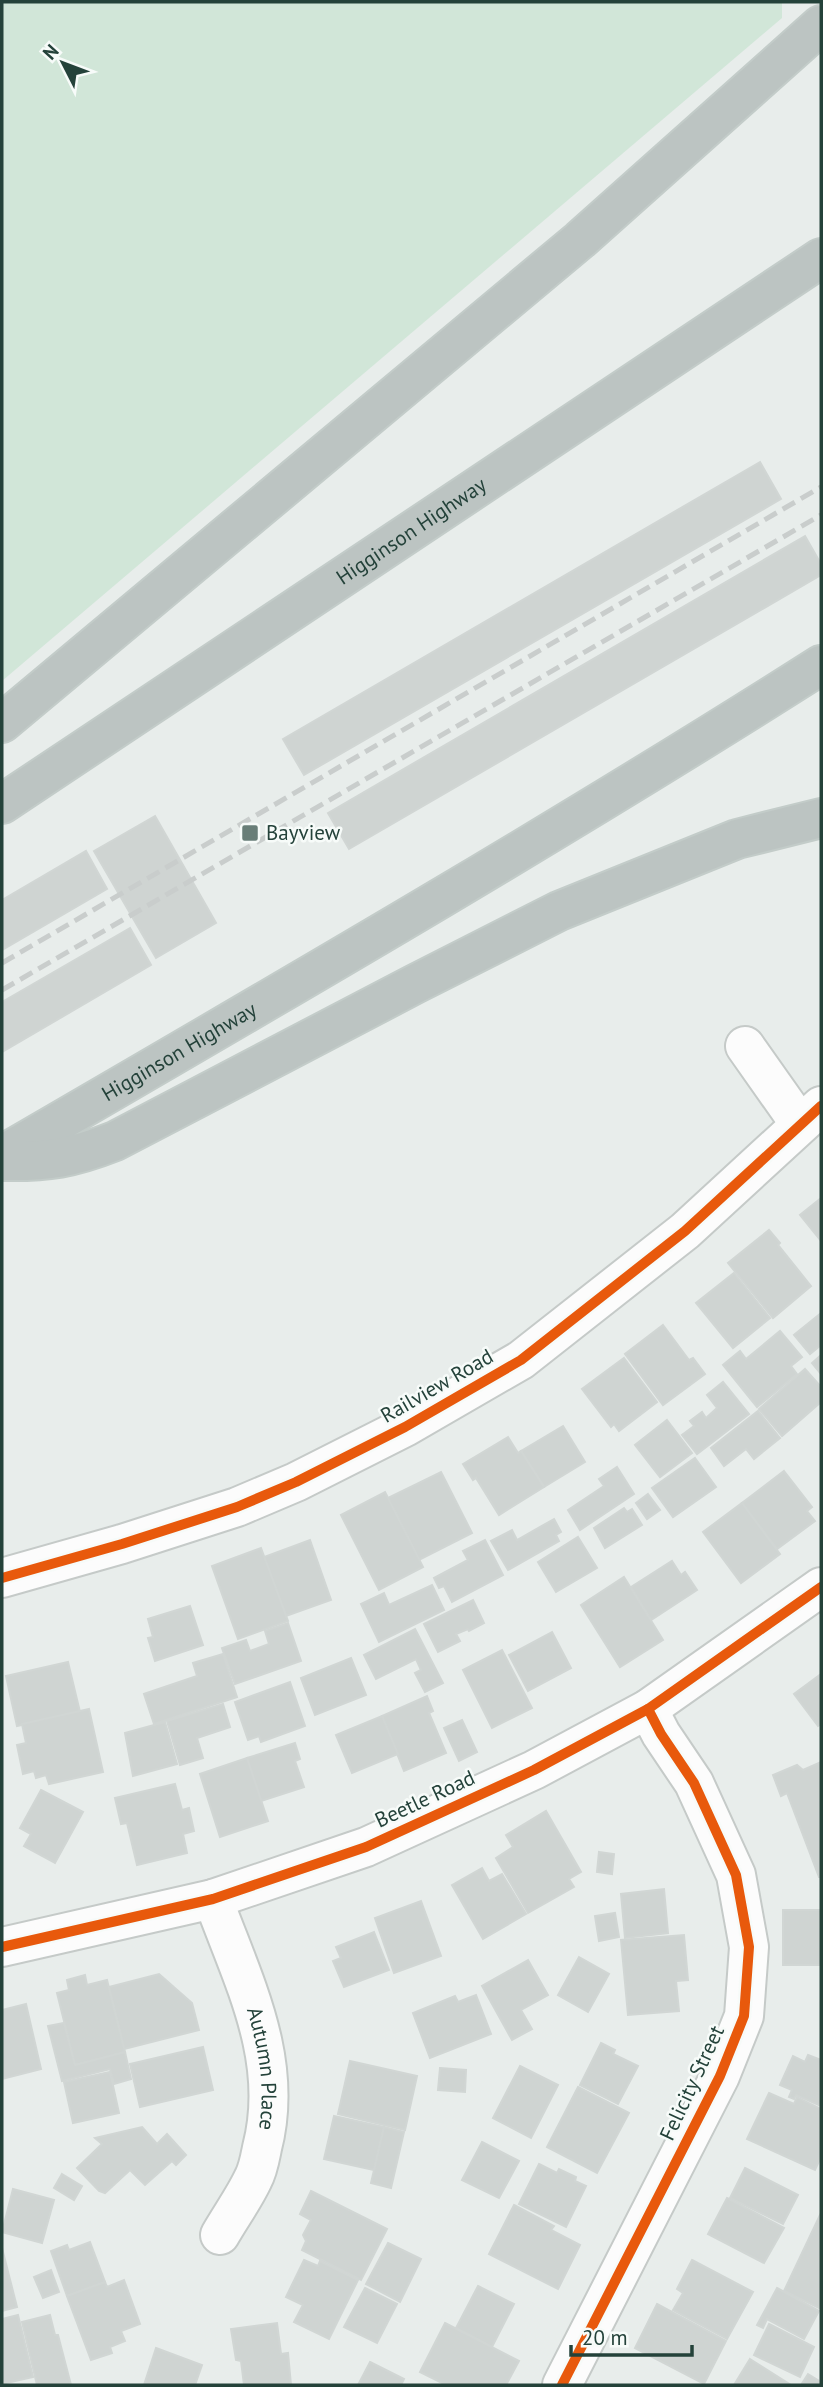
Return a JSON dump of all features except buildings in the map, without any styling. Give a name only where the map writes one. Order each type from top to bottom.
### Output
[{"type":"highway","points":[[2,723],[580,240],[821,25]]},
{"type":"highway","name":"Higginson Highway","points":[[2,804],[821,258]]},
{"type":"highway","name":"Higginson Highway","points":[[2,1155],[658,768],[821,665]]},
{"type":"highway","points":[[2,1161],[39,1162],[80,1155],[115,1142],[402,990],[559,911],[737,839],[821,818]]},
{"type":"street","points":[[745,1046],[811,1115]]},
{"type":"street","name":"Railview Road","points":[[2,1578],[122,1544],[237,1507],[296,1482],[405,1427],[521,1360],[685,1231],[811,1115]]},
{"type":"street","name":"Beetle Road","points":[[4,1937],[213,1899],[366,1847],[534,1770],[648,1709],[821,1587]]},
{"type":"street","name":"Felicity Street","points":[[562,2385],[719,2076],[744,2016],[749,1947],[731,1859],[694,1783],[661,1734],[648,1709]]},
{"type":"street","name":"Autumn Place","points":[[213,1899],[255,2012],[270,2080],[268,2126],[255,2178],[219,2235]]},
{"type":"green space","points":[[2,2],[782,2],[782,18],[2,681]]},
{"type":"railway","points":[[2,963],[821,487]]},
{"type":"railway","points":[[2,990],[821,515]]},
{"type":"cycle path","points":[[2,1578],[122,1544],[237,1507],[296,1482],[405,1427],[521,1360],[685,1231],[821,1106]]},
{"type":"cycle path","points":[[2,1947],[213,1899],[366,1847],[534,1770],[648,1709],[821,1587]]},
{"type":"cycle path","points":[[562,2385],[720,2076],[744,2016],[749,1947],[736,1875],[694,1783],[661,1734],[648,1709]]},
{"type":"place","name":"Bayview","points":[[250,833]]}]
